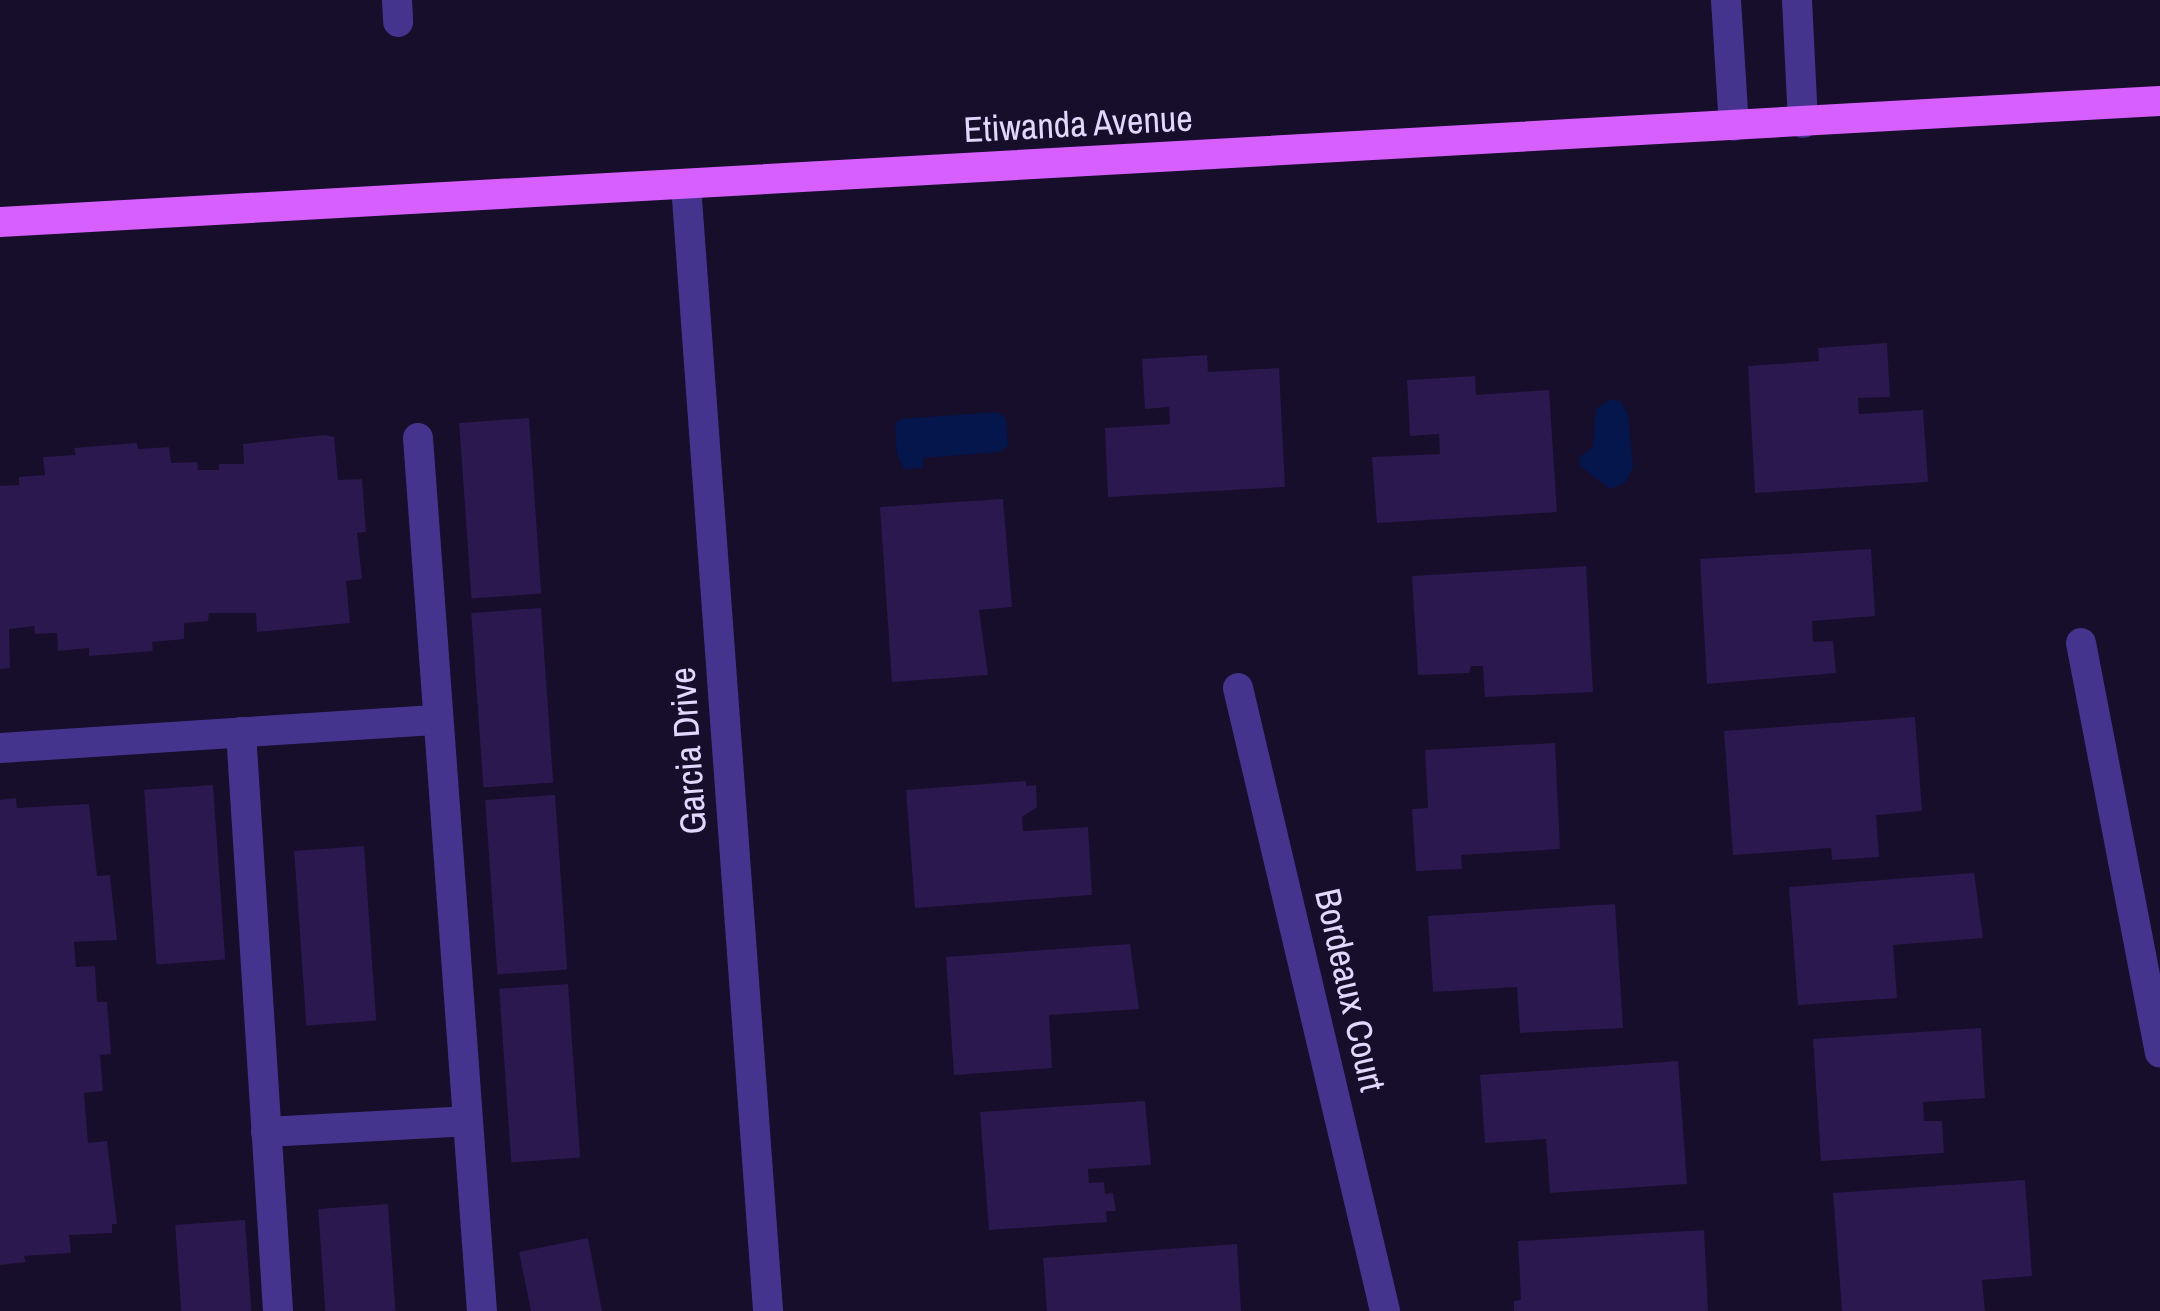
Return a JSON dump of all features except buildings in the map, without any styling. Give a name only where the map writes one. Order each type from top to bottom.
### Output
[{"type":"main road","name":"Etiwanda Avenue","points":[[0,222],[2160,101]]},
{"type":"street","points":[[1726,0],[1734,126]]},
{"type":"street","points":[[1797,0],[1804,123]]},
{"type":"street","name":"Garcia Drive","points":[[686,185],[769,1311]]},
{"type":"street","points":[[418,438],[482,1311]]},
{"type":"street","points":[[2080,643],[2160,1052]]},
{"type":"street","name":"Bordeaux Court","points":[[1238,688],[1385,1311]]},
{"type":"street","points":[[0,748],[438,719]]},
{"type":"street","points":[[241,732],[278,1311]]},
{"type":"street","points":[[266,1132],[466,1121]]},
{"type":"shaded area","points":[[1611,399],[1621,402],[1628,415],[1633,467],[1625,483],[1610,489],[1579,465],[1580,457],[1593,447],[1596,409]]},
{"type":"shaded area","points":[[998,412],[1006,419],[1008,446],[999,452],[923,458],[923,468],[904,469],[897,454],[895,424],[900,419]]}]
